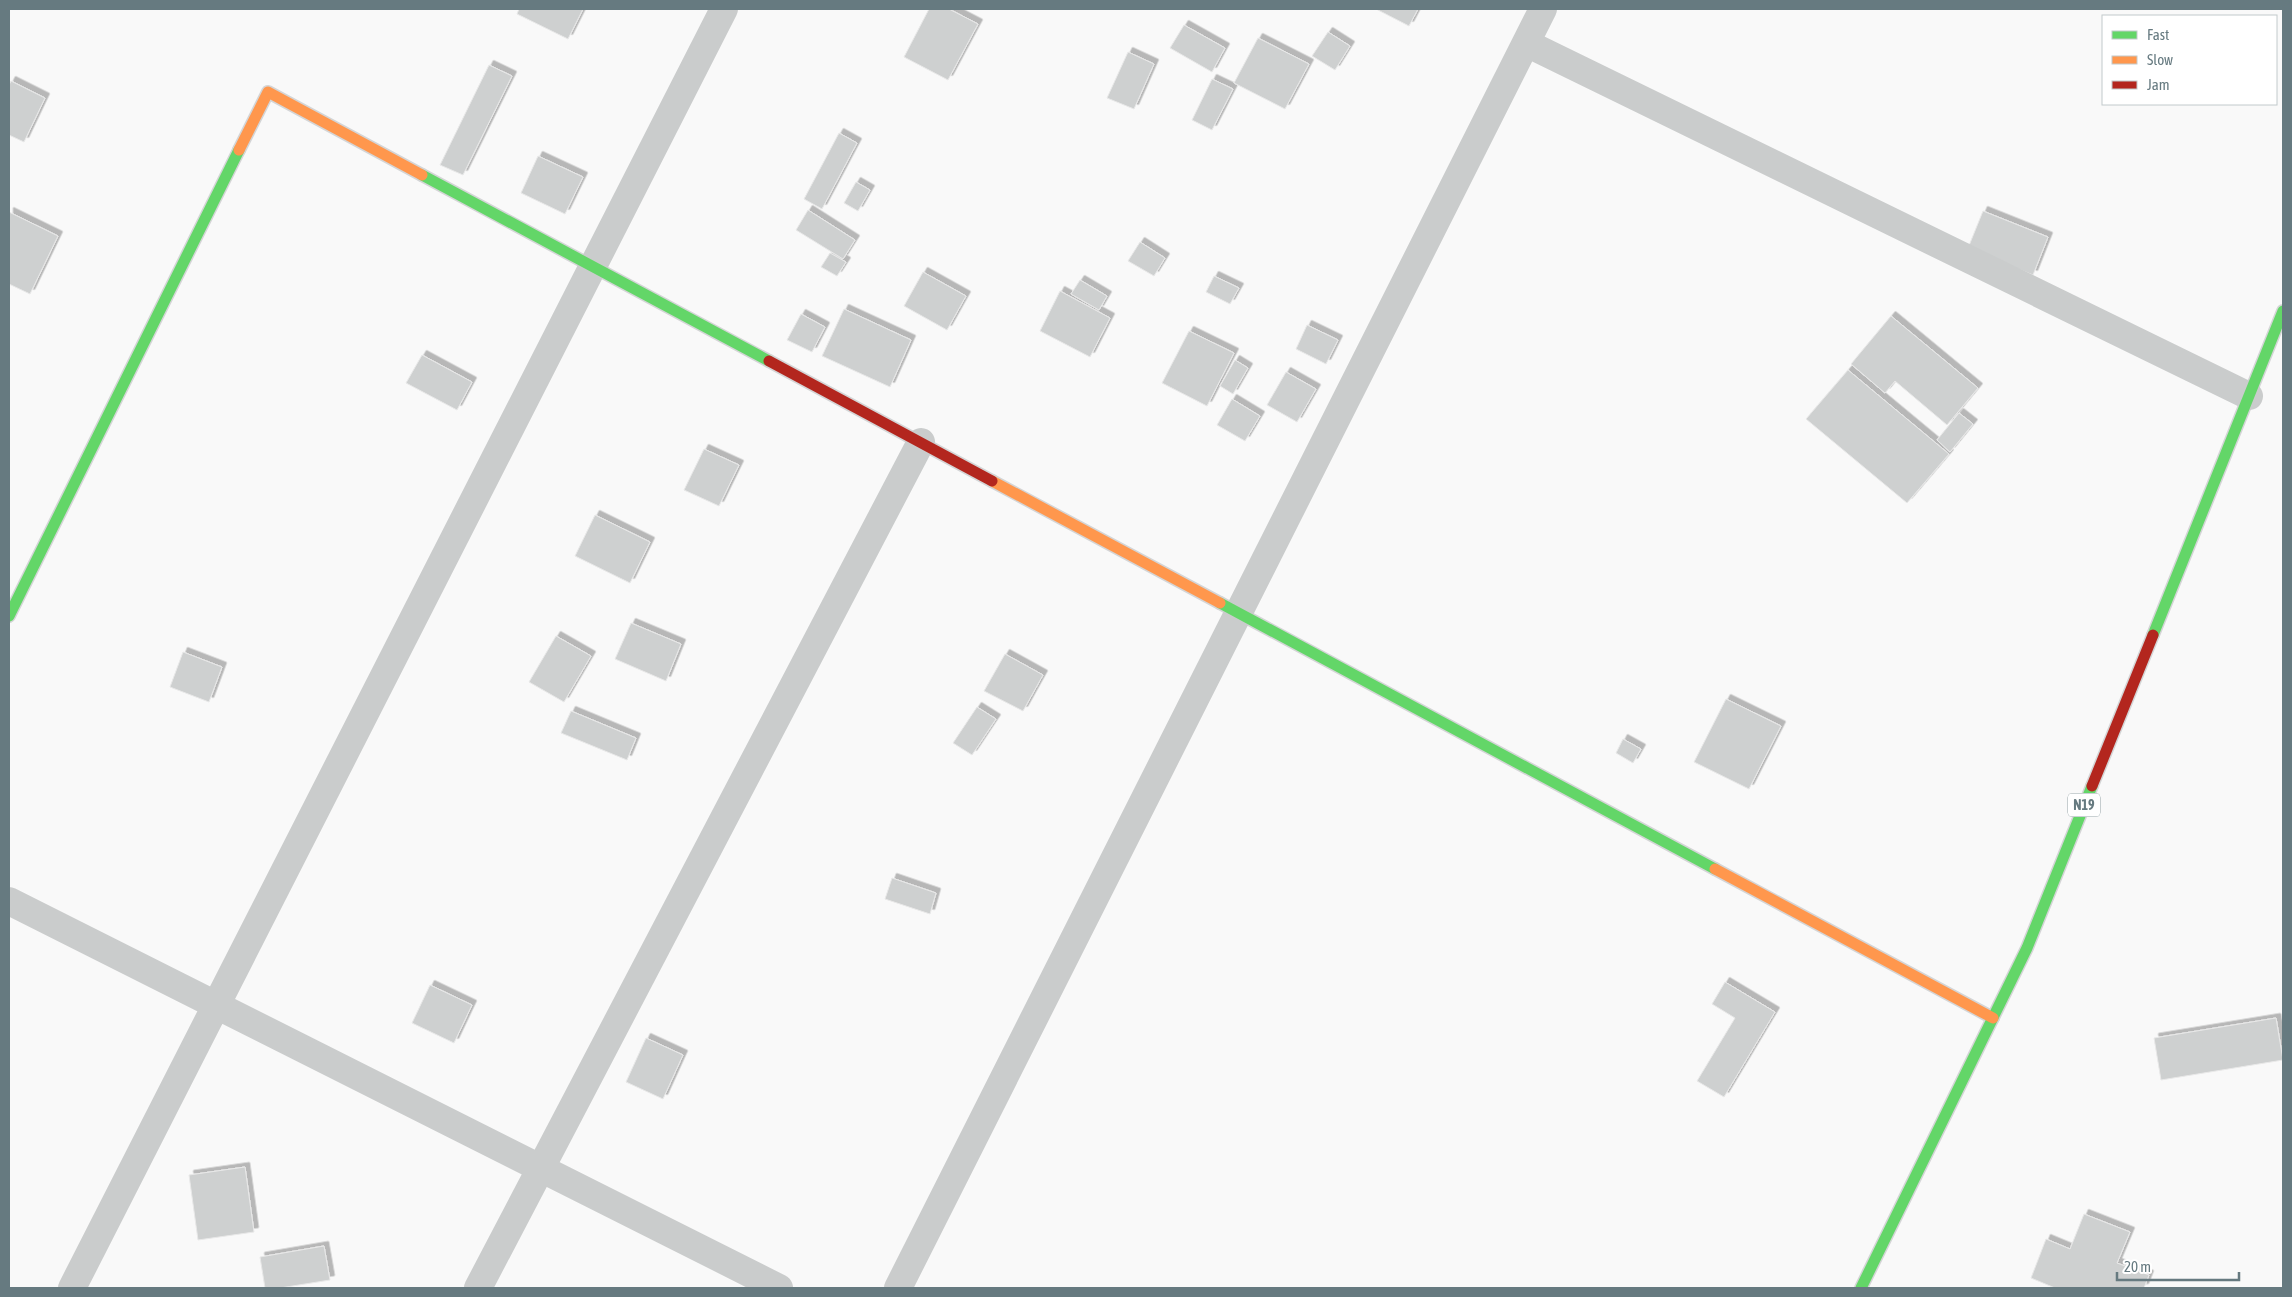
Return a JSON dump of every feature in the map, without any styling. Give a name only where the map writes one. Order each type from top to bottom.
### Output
[{"type":"street","points":[[72,1288],[724,9]]},
{"type":"street","points":[[898,1288],[1543,9]]},
{"type":"street","points":[[1526,43],[2249,396]]},
{"type":"street","points":[[9,616],[268,92],[1993,1018]]},
{"type":"street","name":"N19","points":[[1861,1288],[2027,948],[2283,312]]},
{"type":"street","points":[[478,1288],[921,442]]},
{"type":"street","points":[[9,901],[779,1288]]},
{"type":"building","points":[[519,9],[583,9],[568,39],[517,14]]},
{"type":"building","points":[[929,9],[949,9],[978,24],[948,80],[904,57]]},
{"type":"building","points":[[1376,9],[1418,9],[1409,26]]},
{"type":"building","points":[[1184,25],[1225,48],[1212,72],[1170,48]]},
{"type":"building","points":[[1328,32],[1350,46],[1335,70],[1312,56]]},
{"type":"building","points":[[1258,38],[1309,64],[1285,109],[1234,83]]},
{"type":"building","points":[[1128,52],[1154,64],[1134,109],[1107,98]]},
{"type":"building","points":[[489,65],[512,76],[463,175],[440,165]]},
{"type":"building","points":[[1212,79],[1233,89],[1212,130],[1192,120]]},
{"type":"building","points":[[11,81],[45,98],[24,142],[9,135],[9,85]]},
{"type":"building","points":[[839,133],[857,143],[822,209],[804,199]]},
{"type":"building","points":[[538,156],[583,177],[565,214],[521,193]]},
{"type":"building","points":[[856,182],[870,190],[858,211],[844,203]]},
{"type":"building","points":[[808,210],[855,240],[843,259],[796,230]]},
{"type":"building","points":[[1983,211],[2048,237],[2033,275],[1968,248]]},
{"type":"building","points":[[9,212],[58,236],[30,294],[9,284]]},
{"type":"building","points":[[1140,242],[1165,258],[1154,276],[1128,261]]},
{"type":"building","points":[[830,253],[846,262],[837,276],[821,267]]},
{"type":"building","points":[[923,272],[966,296],[947,330],[904,306]]},
{"type":"building","points":[[1214,276],[1239,288],[1230,304],[1206,292]]},
{"type":"building","points":[[1080,280],[1107,296],[1099,310],[1071,294]]},
{"type":"building","points":[[1060,291],[1110,318],[1090,357],[1040,331]]},
{"type":"building","points":[[844,309],[911,340],[890,387],[822,356]]},
{"type":"building","points":[[801,314],[825,327],[812,352],[787,340]]},
{"type":"building","points":[[1891,316],[1978,388],[1947,425],[1895,381],[1885,393],[1851,364]]},
{"type":"building","points":[[1307,325],[1338,340],[1326,364],[1296,349]]},
{"type":"building","points":[[1189,331],[1234,353],[1207,406],[1162,383]]},
{"type":"building","points":[[422,355],[472,382],[457,410],[406,383]]},
{"type":"building","points":[[1235,360],[1248,368],[1233,394],[1220,386]]},
{"type":"building","points":[[1848,370],[1949,454],[1907,503],[1806,419]]},
{"type":"building","points":[[1286,372],[1316,389],[1297,422],[1267,405]]},
{"type":"building","points":[[1232,399],[1260,416],[1245,441],[1217,425]]},
{"type":"building","points":[[1959,413],[1973,424],[1950,452],[1937,440]]},
{"type":"building","points":[[704,449],[739,465],[719,506],[684,490]]},
{"type":"building","points":[[595,515],[650,542],[630,583],[575,556]]},
{"type":"building","points":[[631,623],[681,644],[666,681],[615,659]]},
{"type":"building","points":[[556,636],[591,656],[564,702],[529,682]]},
{"type":"building","points":[[183,652],[222,667],[209,702],[170,687]]},
{"type":"building","points":[[1005,654],[1043,675],[1023,711],[984,691]]},
{"type":"building","points":[[1726,699],[1781,726],[1749,789],[1694,762]]},
{"type":"building","points":[[977,707],[996,719],[972,755],[953,743]]},
{"type":"building","points":[[571,711],[636,738],[627,760],[561,733]]},
{"type":"building","points":[[1623,739],[1641,749],[1633,763],[1616,753]]},
{"type":"building","points":[[892,878],[936,893],[930,914],[885,899]]},
{"type":"building","points":[[1725,982],[1775,1012],[1724,1097],[1697,1081],[1735,1018],[1712,1004]]},
{"type":"building","points":[[430,985],[472,1005],[454,1043],[412,1023]]},
{"type":"building","points":[[2276,1018],[2283,1060],[2161,1080],[2154,1038]]},
{"type":"building","points":[[646,1038],[683,1055],[663,1099],[626,1082]]},
{"type":"building","points":[[245,1167],[254,1232],[198,1240],[189,1175]]},
{"type":"building","points":[[2084,1214],[2130,1232],[2117,1263],[2149,1275],[2144,1288],[2055,1288],[2031,1278],[2046,1239],[2070,1249]]},
{"type":"building","points":[[324,1246],[330,1280],[280,1288],[265,1288],[260,1257]]},
{"type":"traffic: fast","points":[[9,616],[239,150]]},
{"type":"traffic: fast","points":[[422,175],[769,361]]},
{"type":"traffic: fast","points":[[2153,635],[2283,311]]},
{"type":"traffic: fast","points":[[1220,603],[1715,869]]},
{"type":"traffic: fast","points":[[1861,1288],[2027,948],[2092,786]]},
{"type":"traffic: slow","points":[[239,150],[268,92],[422,175]]},
{"type":"traffic: slow","points":[[992,481],[1220,603]]},
{"type":"traffic: slow","points":[[1715,869],[1993,1018]]},
{"type":"traffic: jam","points":[[769,361],[992,481]]},
{"type":"traffic: jam","points":[[2092,786],[2153,635]]}]
